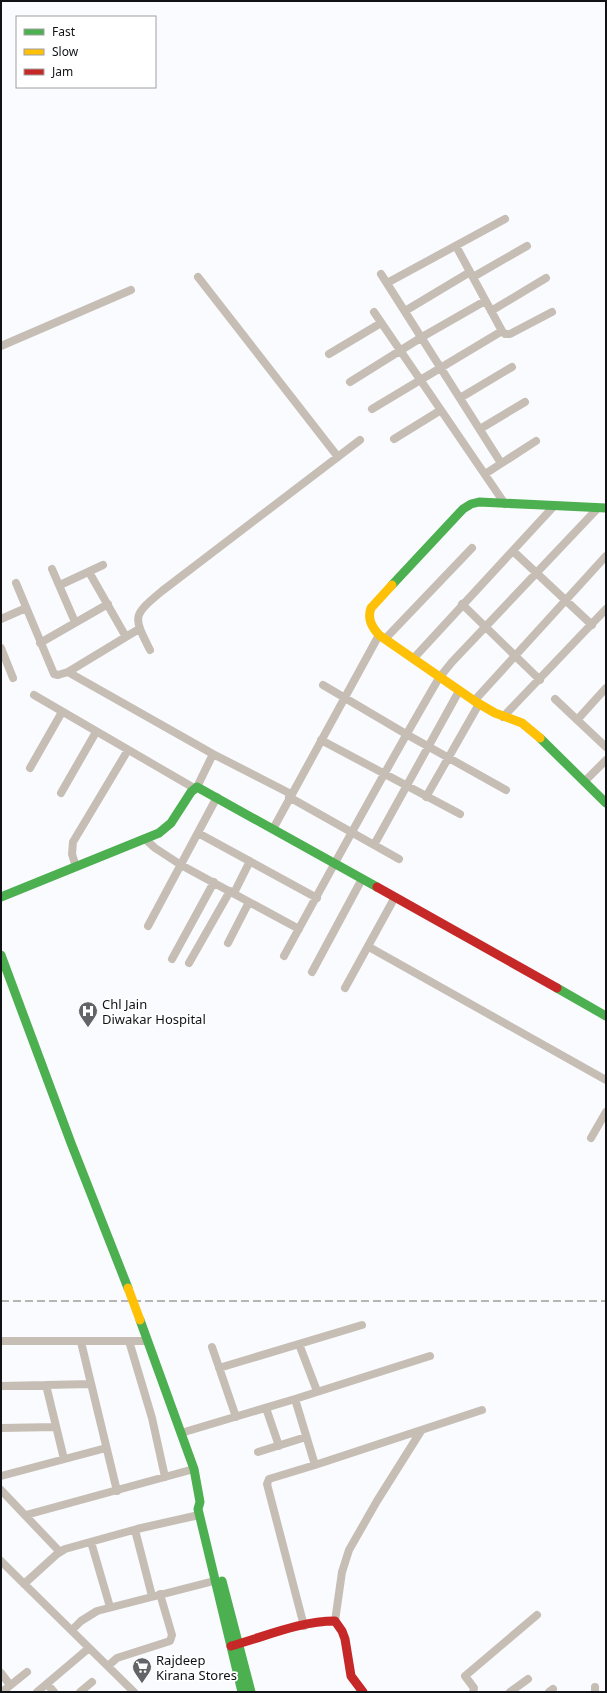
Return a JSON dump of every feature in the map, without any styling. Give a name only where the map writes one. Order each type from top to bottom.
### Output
[{"type":"street","points":[[387,283],[506,219]]},
{"type":"street","points":[[456,246],[505,334],[510,334],[552,312]]},
{"type":"street","points":[[405,311],[527,246]]},
{"type":"street","points":[[381,274],[501,463]]},
{"type":"street","points":[[198,277],[338,457]]},
{"type":"street","points":[[491,311],[546,278]]},
{"type":"street","points":[[1,346],[131,290]]},
{"type":"street","points":[[350,382],[485,300]]},
{"type":"street","points":[[374,312],[505,504]]},
{"type":"street","points":[[329,354],[381,323]]},
{"type":"street","points":[[372,409],[502,331]]},
{"type":"street","points":[[460,398],[512,367]]},
{"type":"street","points":[[480,429],[526,402]]},
{"type":"street","points":[[394,440],[441,410]]},
{"type":"street","points":[[150,650],[139,629],[137,620],[141,609],[162,591],[360,440]]},
{"type":"street","points":[[485,474],[536,441]]},
{"type":"street","points":[[602,508],[479,502],[471,504],[463,509],[371,608],[369,620],[371,626],[382,637],[439,678],[477,703],[503,717],[514,719],[527,726],[606,803]]},
{"type":"street","points":[[413,659],[462,604],[554,506]]},
{"type":"street","points":[[284,956],[383,774],[439,678],[536,573],[602,508]]},
{"type":"street","points":[[272,829],[345,697],[382,637],[472,548]]},
{"type":"street","points":[[513,551],[592,625]]},
{"type":"street","points":[[426,797],[477,703],[515,655],[606,556]]},
{"type":"street","points":[[60,586],[103,565]]},
{"type":"street","points":[[52,569],[75,622]]},
{"type":"street","points":[[89,572],[126,637]]},
{"type":"street","points":[[16,583],[54,674],[58,675],[68,672],[139,629]]},
{"type":"street","points":[[40,643],[108,604]]},
{"type":"street","points":[[462,604],[540,680]]},
{"type":"street","points":[[1,619],[26,608]]},
{"type":"street","points":[[503,717],[606,611]]},
{"type":"street","points":[[1,648],[14,678]]},
{"type":"street","points":[[68,672],[290,796],[398,859]]},
{"type":"street","points":[[324,685],[406,734],[506,790]]},
{"type":"street","points":[[577,720],[606,688]]},
{"type":"street","points":[[374,845],[459,691]]},
{"type":"street","points":[[34,695],[128,750],[196,788],[217,797],[606,1016]]},
{"type":"street","points":[[555,699],[606,747]]},
{"type":"street","points":[[30,768],[62,712]]},
{"type":"street","points":[[61,793],[96,732]]},
{"type":"street","points":[[321,740],[406,787],[460,814]]},
{"type":"street","points":[[76,867],[72,854],[73,842],[128,750]]},
{"type":"street","points":[[1,897],[159,833],[171,823],[196,788],[213,754]]},
{"type":"street","points":[[584,782],[606,760]]},
{"type":"street","points":[[148,926],[217,797]]},
{"type":"street","points":[[198,832],[316,898]]},
{"type":"street","points":[[145,839],[155,848],[181,865],[299,929]]},
{"type":"street","points":[[189,963],[250,861]]},
{"type":"street","points":[[312,972],[362,879]]},
{"type":"street","points":[[172,959],[214,882]]},
{"type":"street","points":[[345,988],[395,898]]},
{"type":"street","points":[[228,943],[249,902]]},
{"type":"street","points":[[369,947],[606,1080]]},
{"type":"street","points":[[1,956],[71,1143],[128,1288],[194,1469],[200,1502],[198,1509],[199,1515],[214,1581],[234,1645],[251,1692]]},
{"type":"street","points":[[590,1138],[606,1112]]},
{"type":"street","points":[[219,1368],[362,1325]]},
{"type":"street","points":[[1,1341],[147,1341]]},
{"type":"street","points":[[130,1341],[152,1418],[165,1477]]},
{"type":"street","points":[[81,1342],[117,1490]]},
{"type":"street","points":[[299,1344],[317,1392]]},
{"type":"street","points":[[212,1347],[236,1417]]},
{"type":"street","points":[[181,1433],[266,1408],[430,1356]]},
{"type":"street","points":[[1,1386],[91,1384]]},
{"type":"street","points":[[46,1385],[64,1460]]},
{"type":"street","points":[[294,1399],[315,1465]]},
{"type":"street","points":[[266,1408],[279,1446]]},
{"type":"street","points":[[304,1626],[267,1481],[271,1477],[315,1465],[482,1410]]},
{"type":"street","points":[[1,1428],[56,1427]]},
{"type":"street","points":[[334,1622],[342,1572],[349,1550],[377,1501],[421,1430]]},
{"type":"street","points":[[258,1452],[306,1437]]},
{"type":"street","points":[[1,1476],[106,1448]]},
{"type":"street","points":[[26,1515],[194,1469]]},
{"type":"street","points":[[1,1490],[60,1552]]},
{"type":"street","points":[[200,1502],[205,1508],[234,1645],[242,1692]]},
{"type":"street","points":[[24,1584],[60,1552],[135,1530],[199,1515]]},
{"type":"street","points":[[108,1666],[117,1658],[170,1641],[172,1636],[156,1595],[135,1530]]},
{"type":"street","points":[[91,1542],[110,1607]]},
{"type":"street","points":[[1,1562],[72,1630],[133,1692]]},
{"type":"street","points":[[72,1630],[87,1617],[110,1607],[214,1581]]},
{"type":"street","points":[[472,1692],[474,1688],[465,1676],[537,1615]]},
{"type":"street","points":[[234,1645],[329,1620],[334,1622],[342,1631],[345,1639],[351,1676],[363,1692]]},
{"type":"street","points":[[37,1692],[89,1648]]},
{"type":"street","points":[[2,1692],[27,1672]]},
{"type":"street","points":[[1,1674],[10,1685]]},
{"type":"street","points":[[510,1692],[528,1679]]},
{"type":"street","points":[[80,1692],[92,1682]]},
{"type":"street","points":[[47,1684],[54,1692]]},
{"type":"railway","points":[[1,1301],[606,1301]]},
{"type":"traffic: fast","points":[[392,585],[463,509],[471,504],[479,502],[606,508]]},
{"type":"traffic: fast","points":[[540,738],[606,803]]},
{"type":"traffic: fast","points":[[1,897],[159,833],[171,823],[191,792],[197,787],[377,887]]},
{"type":"traffic: fast","points":[[1,955],[71,1143],[128,1288]]},
{"type":"traffic: fast","points":[[557,988],[606,1016]]},
{"type":"traffic: fast","points":[[140,1320],[194,1469],[200,1502],[198,1509],[242,1692]]},
{"type":"traffic: fast","points":[[222,1581],[251,1692]]},
{"type":"traffic: slow","points":[[392,585],[371,608],[371,623],[379,635],[476,702],[495,713],[522,723],[540,738]]},
{"type":"traffic: slow","points":[[128,1288],[140,1320]]},
{"type":"traffic: jam","points":[[377,887],[557,988]]},
{"type":"traffic: jam","points":[[231,1646],[282,1630],[309,1624],[335,1621],[342,1631],[345,1639],[351,1676],[363,1692]]},
{"type":"place","name":"Chl Jain Diwakar Hospital","points":[[88,1028]]},
{"type":"place","name":"Rajdeep Kirana Stores","points":[[142,1684]]}]
